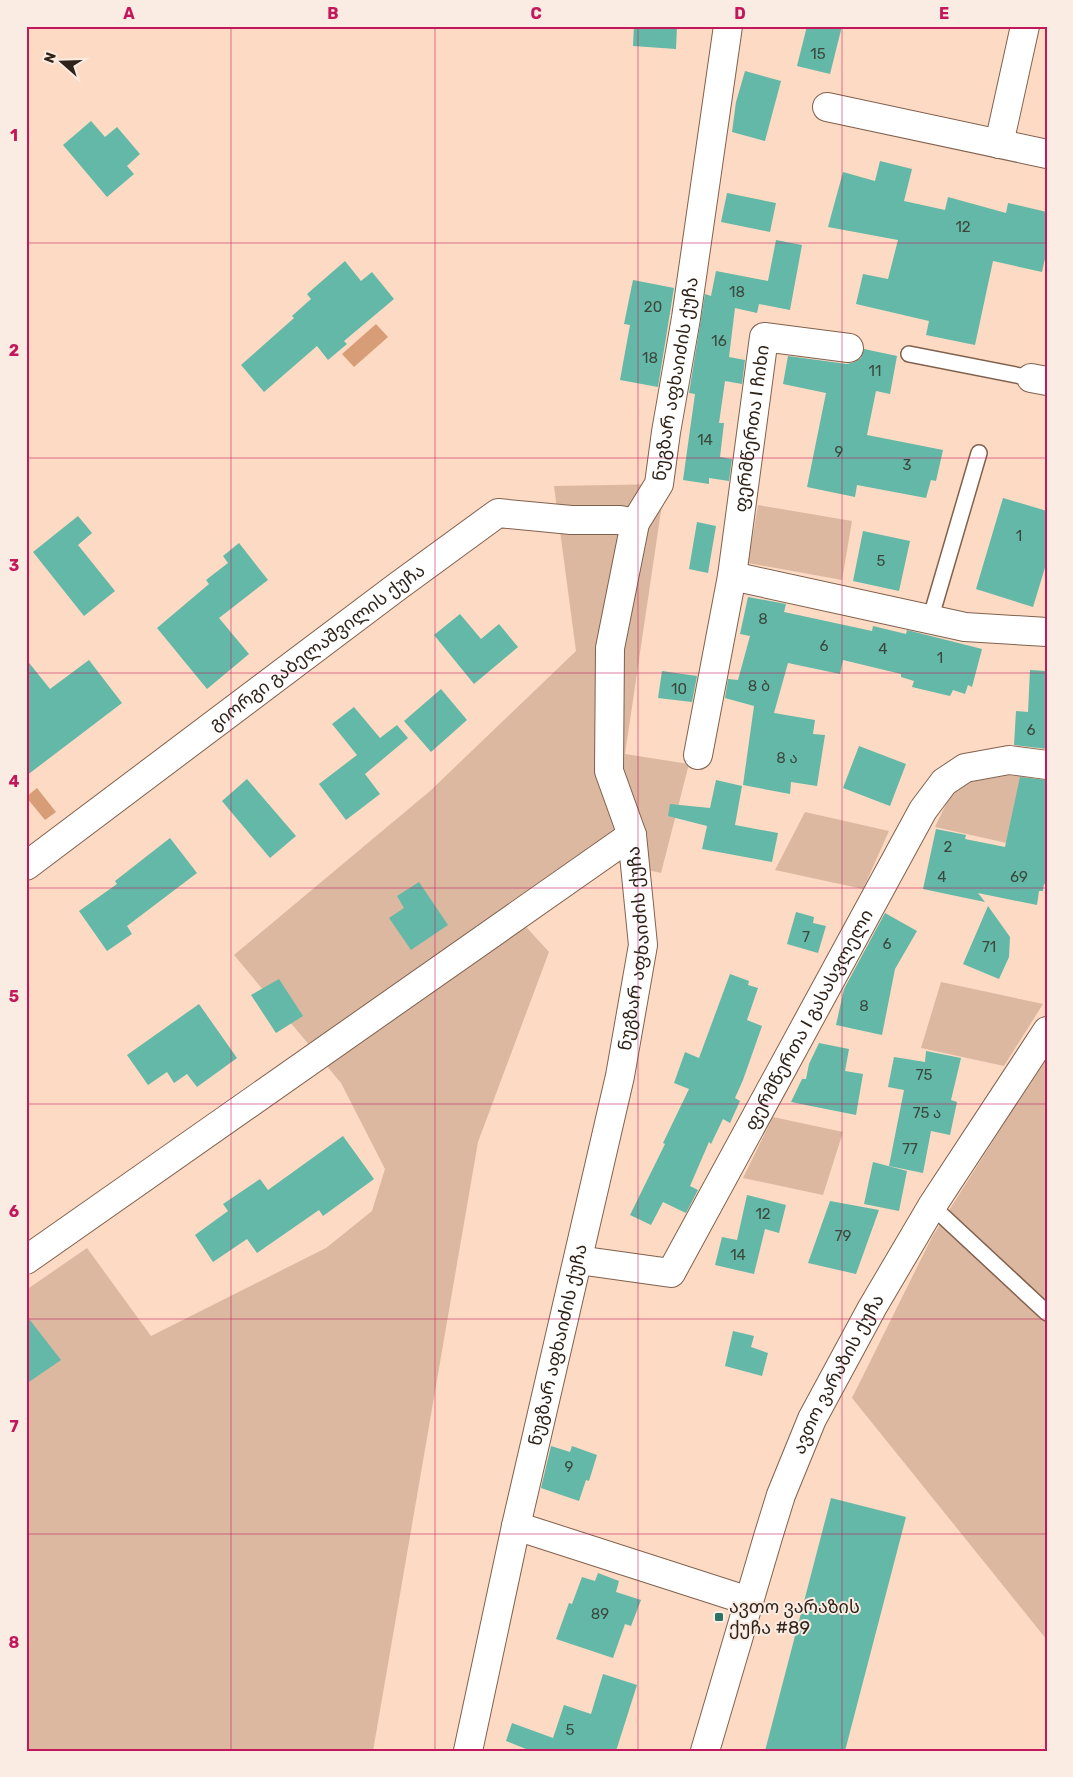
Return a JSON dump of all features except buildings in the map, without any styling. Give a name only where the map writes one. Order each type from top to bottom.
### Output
[{"type":"street","name":"ნუგზარ აფხაიძის ქუჩა","points":[[468,1751],[516,1526],[620,1076],[643,945],[632,836],[609,771],[610,648],[634,523],[659,484],[686,318],[728,26]]},
{"type":"street","points":[[999,144],[1025,26]]},
{"type":"street","points":[[827,107],[1047,154]]},
{"type":"street","name":"ფერმწერთა I ჩიხი","points":[[698,755],[732,576],[764,337],[849,348]]},
{"type":"street","name":"გიორგი გაბელაშვილის ქუჩა","points":[[26,866],[498,513],[571,520],[620,520],[634,523]]},
{"type":"street","points":[[732,576],[965,627],[1047,632]]},
{"type":"street","name":"ფერმწერთა I გასასვლელი","points":[[578,1260],[671,1273],[922,810],[944,782],[965,768],[1009,760],[1047,765]]},
{"type":"street","points":[[26,1260],[632,836]]},
{"type":"street","name":"ავთო ვარაზის ქუჩა","points":[[706,1749],[781,1495],[812,1418],[872,1308],[932,1206],[1047,1031]]},
{"type":"street","points":[[516,1526],[749,1601]]},
{"type":"lane","points":[[908,354],[1039,379]]},
{"type":"lane","points":[[930,620],[980,453]]},
{"type":"lane","points":[[932,1206],[1047,1313]]},
{"type":"shaded area","points":[[376,324],[388,337],[354,367],[342,354]]},
{"type":"shaded area","points":[[665,484],[625,754],[689,764],[661,873],[617,863],[596,845],[518,918],[549,952],[478,1142],[373,1751],[26,1751],[26,1290],[87,1248],[151,1336],[326,1248],[372,1211],[385,1169],[341,1083],[234,955],[430,791],[576,651],[554,486]]},
{"type":"shaded area","points":[[758,505],[852,521],[842,580],[748,563]]},
{"type":"shaded area","points":[[1011,775],[1047,781],[1047,852],[935,827],[951,794],[970,782]]},
{"type":"shaded area","points":[[37,788],[56,812],[45,820],[26,797]]},
{"type":"shaded area","points":[[805,812],[889,831],[863,889],[775,870]]},
{"type":"shaded area","points":[[941,982],[1043,1004],[1004,1066],[921,1048]]},
{"type":"shaded area","points":[[1047,1056],[1047,1640],[852,1398],[932,1237]]},
{"type":"shaded area","points":[[773,1117],[843,1132],[823,1195],[743,1178]]},
{"type":"place","name":"ავთო ვარაზის ქუჩა #89","points":[[719,1617]]}]
